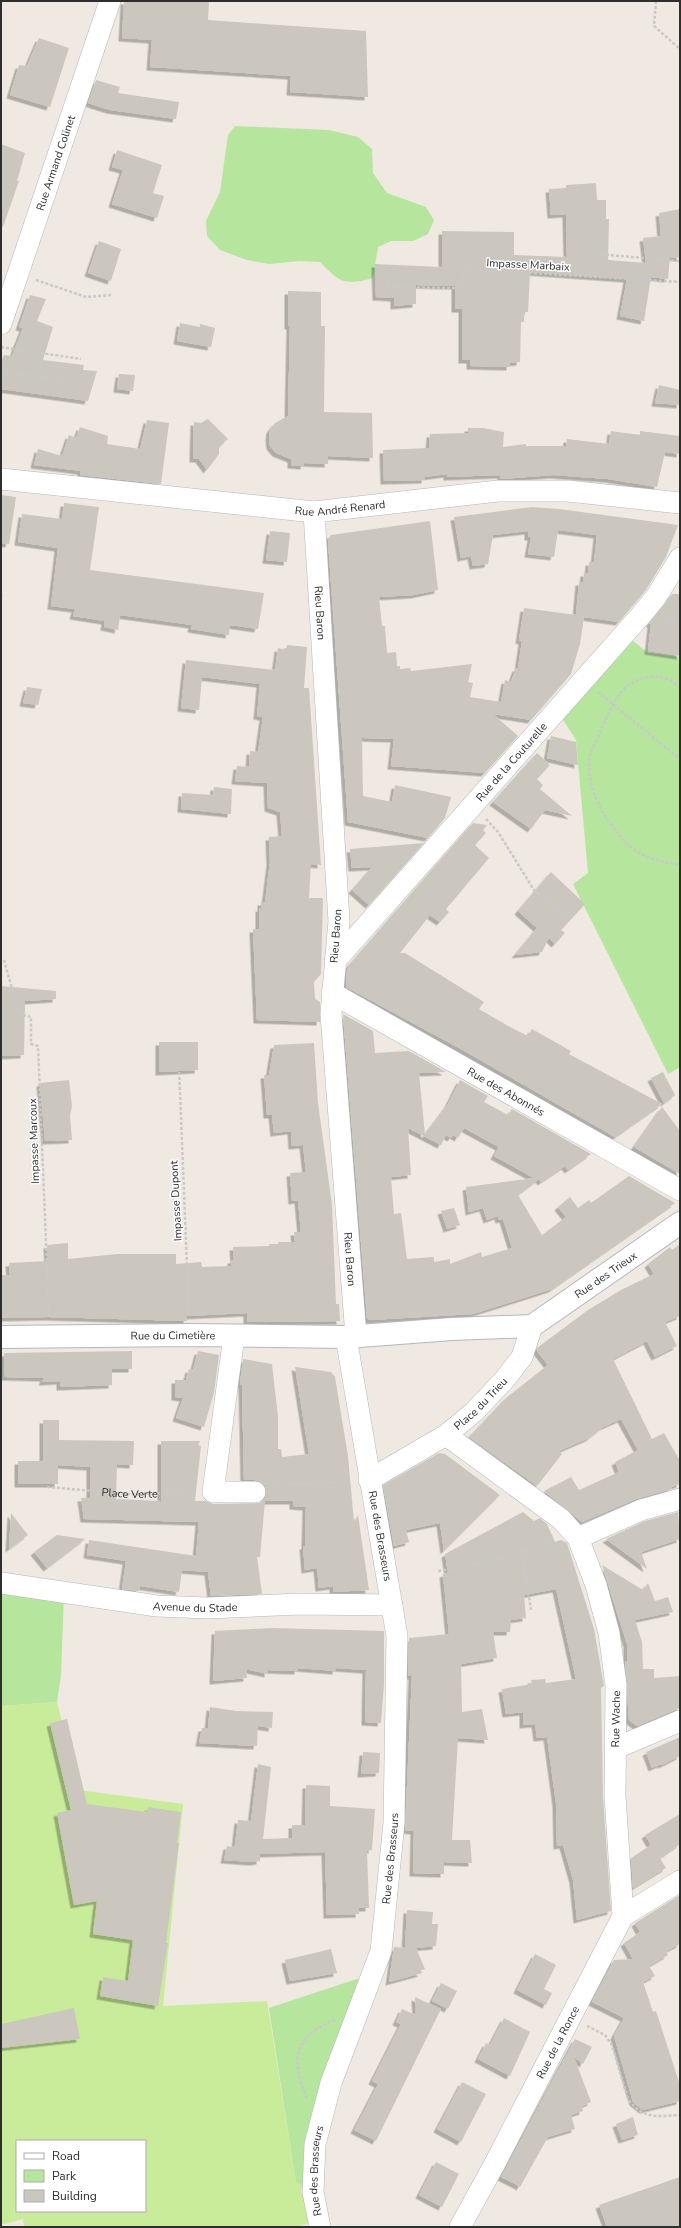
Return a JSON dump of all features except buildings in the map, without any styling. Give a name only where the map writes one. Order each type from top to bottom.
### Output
[{"type":"street","name":"Rue Armand Colinet","points":[[1,324],[110,1]]},
{"type":"street","name":"Rue André Renard","points":[[1,479],[314,512],[498,491],[568,491],[680,503]]},
{"type":"street","name":"Rieu Baron","points":[[314,512],[339,921],[331,1014],[351,1336]]},
{"type":"street","name":"Rue de la Couturelle","points":[[335,961],[656,597],[680,558]]},
{"type":"street","name":"Rue des Abonnés","points":[[332,993],[680,1190]]},
{"type":"street","name":"Rue des Trieux","points":[[532,1326],[680,1223]]},
{"type":"street","points":[[369,1480],[351,1336],[452,1329],[532,1326]]},
{"type":"street","name":"Place du Trieu","points":[[369,1480],[446,1436],[474,1412],[505,1379],[522,1357],[532,1326]]},
{"type":"street","name":"Rue du Cimetière","points":[[1,1337],[190,1335],[351,1336]]},
{"type":"street","points":[[234,1336],[213,1492],[255,1492]]},
{"type":"street","name":"Rue Wache","points":[[446,1436],[561,1519],[575,1535],[596,1585],[609,1633],[616,1685],[615,1796],[623,1916]]},
{"type":"street","name":"Rue des Brasseurs","points":[[320,2227],[313,2192],[315,2144],[331,2083],[358,2017],[382,1951],[394,1823],[397,1636],[382,1544],[369,1480]]},
{"type":"street","points":[[575,1535],[641,1510],[680,1499]]},
{"type":"street","name":"Avenue du Stade","points":[[1,1583],[157,1606],[207,1608],[300,1604],[392,1606]]},
{"type":"street","points":[[616,1748],[680,1721]]},
{"type":"street","points":[[623,1916],[680,1881]]},
{"type":"street","name":"Rue de la Ronce","points":[[460,2227],[623,1916]]},
{"type":"path","points":[[656,1],[654,26],[680,49]]},
{"type":"path","points":[[596,254],[680,261]]},
{"type":"path","name":"Impasse Marbaix","points":[[387,287],[454,288],[461,283],[464,269],[680,282]]},
{"type":"path","points":[[18,274],[86,297],[111,296]]},
{"type":"path","points":[[1,347],[81,359]]},
{"type":"path","points":[[1,371],[64,380]]},
{"type":"path","points":[[680,688],[666,679],[655,676],[633,682],[623,690],[613,704],[590,756],[591,784],[595,800],[602,813],[621,838],[634,851],[655,860],[680,865]]},
{"type":"path","points":[[584,680],[680,759]]},
{"type":"path","points":[[472,806],[493,825],[534,890],[567,918]]},
{"type":"path","name":"Impasse Marcoux","points":[[4,960],[18,1014],[31,1017],[31,1044],[38,1046],[50,1337]]},
{"type":"path","name":"Impasse Dupont","points":[[179,1067],[190,1335]]},
{"type":"path","points":[[255,1492],[265,1485],[326,1484],[369,1480]]},
{"type":"path","name":"Place Verte","points":[[47,1486],[128,1494],[213,1492]]},
{"type":"path","points":[[438,1571],[489,1562],[522,1553],[575,1535]]},
{"type":"path","points":[[522,1553],[531,1610]]},
{"type":"path","points":[[321,2122],[310,2106],[298,2078],[298,2052],[308,2035],[331,2020],[358,2017]]},
{"type":"path","points":[[570,2017],[605,2035],[612,2045],[628,2099],[642,2114],[650,2116],[680,2115]]},
{"type":"green space","points":[[235,126],[329,130],[358,137],[372,149],[373,173],[387,193],[426,207],[434,220],[428,234],[413,241],[391,241],[378,247],[373,278],[355,282],[348,282],[337,278],[320,262],[300,261],[269,264],[247,260],[220,250],[207,236],[206,221],[220,192],[228,135]]},
{"type":"green space","points":[[624,634],[648,653],[680,657],[680,1067],[668,1074],[573,884],[588,873],[576,740],[557,710]]},
{"type":"green space","points":[[1,1583],[64,1593],[61,1675],[57,1702],[1,1706]]},
{"type":"green space","points":[[57,1702],[79,1790],[183,1804],[163,2006],[267,2001],[296,2182],[313,2192],[318,2221],[295,2227],[24,2227],[23,2219],[1,2225],[1,1706]]},
{"type":"green space","points":[[375,1973],[331,2083],[313,2192],[296,2183],[269,2008]]}]
